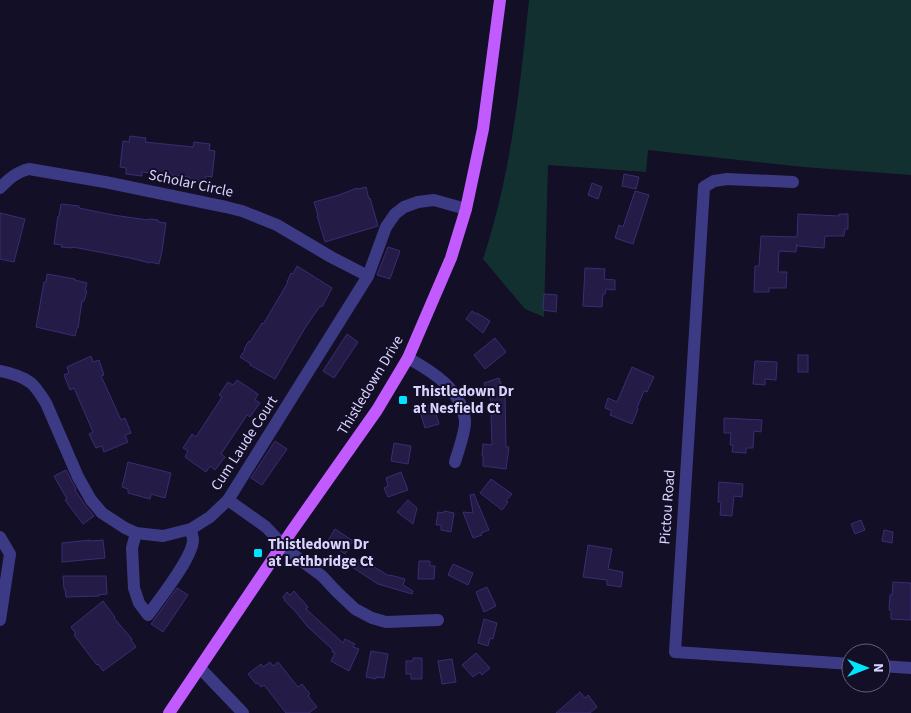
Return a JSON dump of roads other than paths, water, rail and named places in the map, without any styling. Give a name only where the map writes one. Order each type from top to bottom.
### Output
[{"type":"main road","name":"Thistledown Drive","points":[[169,713],[377,410],[408,358],[451,258],[466,209],[483,129],[500,0]]},
{"type":"street","name":"Scholar Circle","points":[[0,188],[11,177],[22,170],[29,169],[226,206],[242,210],[277,225],[331,257],[368,276]]},
{"type":"street","name":"Pictou Road","points":[[793,182],[727,179],[714,180],[704,187],[675,652],[841,663]]},
{"type":"street","name":"Cum Laude Court","points":[[0,371],[7,372],[31,383],[46,403],[78,478],[91,500],[102,513],[116,523],[136,533],[163,536],[191,529],[210,517],[228,500],[368,276],[386,227],[395,214],[404,207],[418,202],[434,200],[466,209]]},
{"type":"street","points":[[408,358],[444,381],[458,398],[465,421],[462,440],[455,462]]},
{"type":"street","points":[[228,500],[266,528],[283,545],[322,576],[355,609],[372,618],[386,622],[438,620]]},
{"type":"street","points":[[136,533],[132,548],[134,588],[138,603],[148,614],[170,585],[190,552],[193,540],[191,529]]},
{"type":"street","points":[[0,537],[10,554],[0,620]]},
{"type":"street","points":[[891,667],[911,668]]},
{"type":"street","points":[[200,668],[243,713]]},
{"type":"place","name":"Thistledown Dr at Nesfield Ct","points":[[403,400]]},
{"type":"place","name":"Thistledown Dr at Lethbridge Ct","points":[[258,553]]}]
